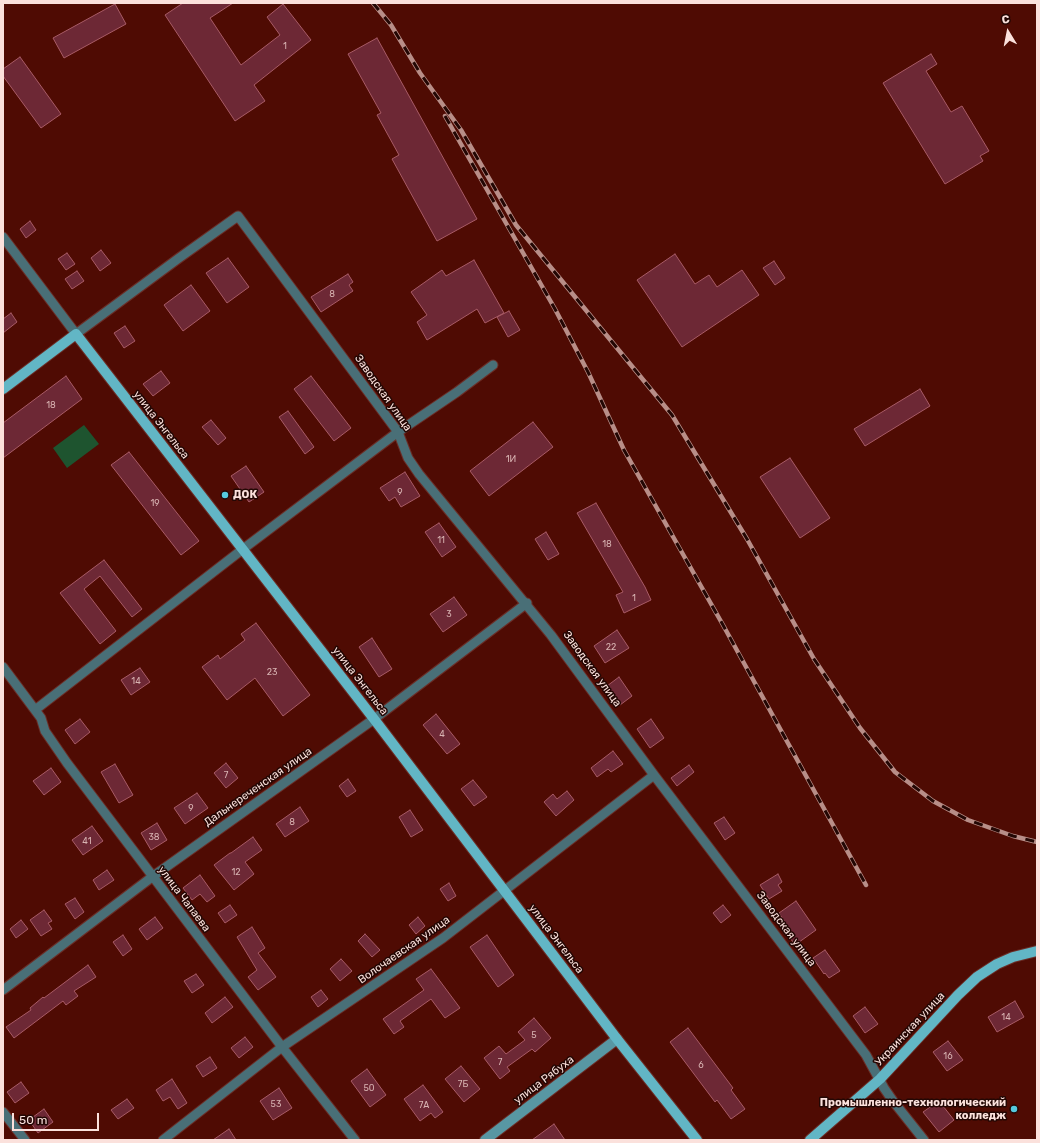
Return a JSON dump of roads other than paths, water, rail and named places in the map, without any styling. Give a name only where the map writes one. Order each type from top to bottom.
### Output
[{"type":"main road","points":[[3,389],[76,334]]},
{"type":"main road","name":"улица Энгельса","points":[[76,334],[374,719],[617,1039],[697,1140]]},
{"type":"main road","name":"Украинская улица","points":[[810,1140],[880,1079],[958,995],[977,977],[1008,959],[1021,954],[1037,951]]},
{"type":"main road","name":"улица Рябуха","points":[[485,1140],[617,1039]]},
{"type":"street","name":"Заводская улица","points":[[76,334],[238,216],[398,432],[408,458],[419,474],[551,634],[654,775],[866,1055],[893,1101],[924,1140]]},
{"type":"street","name":"улица Энгельса","points":[[3,237],[76,334]]},
{"type":"street","points":[[36,710],[398,432],[457,392],[493,365]]},
{"type":"street","name":"Дальнереченская улица","points":[[3,990],[152,877],[374,719],[527,604]]},
{"type":"street","name":"улица Чапаева","points":[[3,667],[36,710],[41,718],[45,731],[67,763],[152,877],[355,1140]]},
{"type":"street","name":"Волочаевская улица","points":[[163,1140],[282,1047],[443,938],[654,775]]},
{"type":"street","points":[[3,1112],[25,1140]]},
{"type":"railway","points":[[373,3],[391,25],[420,73],[461,130],[516,225],[672,415],[747,539],[814,659],[860,728],[895,772],[933,801],[968,820],[1013,836],[1037,842]]},
{"type":"railway","points":[[445,116],[555,309],[588,372],[624,450],[723,625],[866,885]]},
{"type":"place","name":"ДОК","points":[[225,495]]},
{"type":"place","name":"Промышленно-технологический колледж","points":[[1014,1109]]}]
